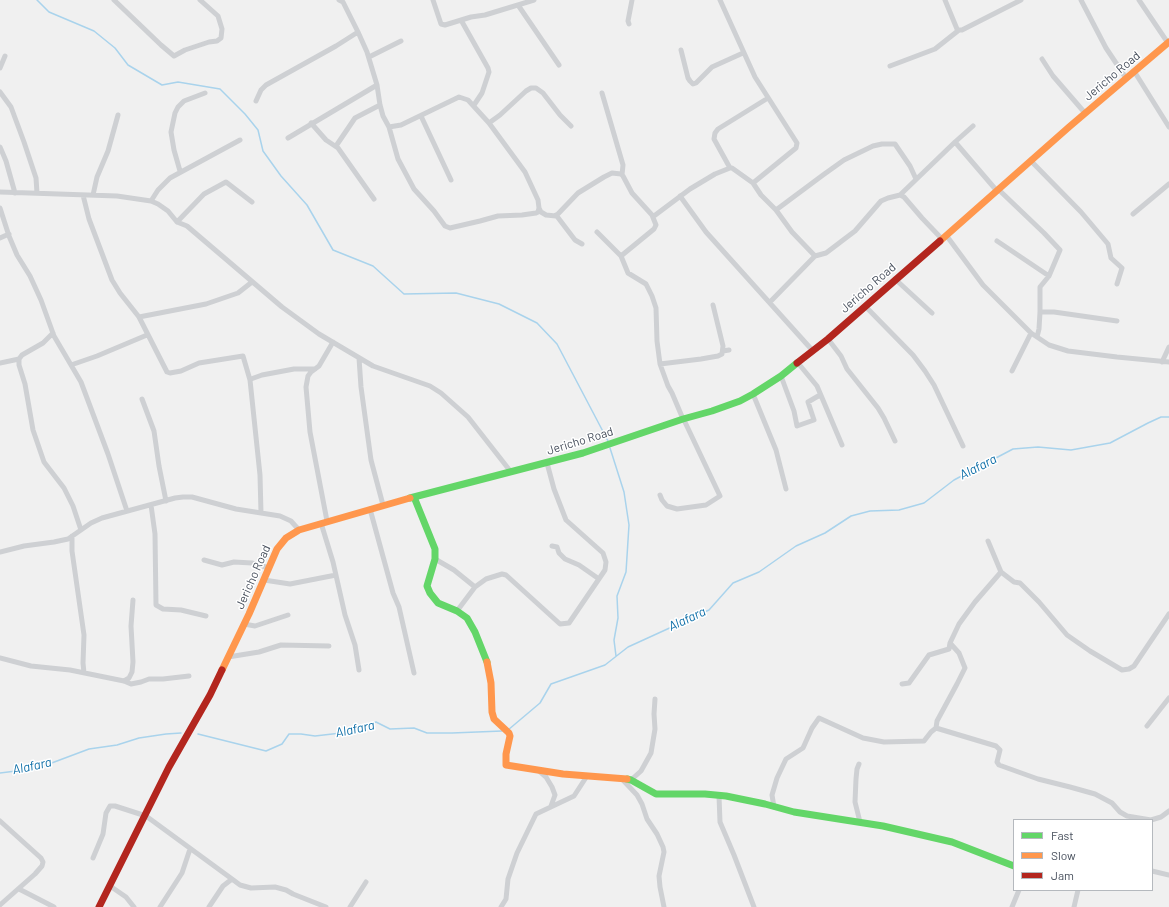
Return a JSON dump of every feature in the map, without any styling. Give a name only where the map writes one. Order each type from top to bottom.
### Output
[{"type":"street","points":[[114,0],[174,56],[185,50],[209,42],[217,41],[221,38],[222,29],[218,16],[200,0]]},
{"type":"street","points":[[433,0],[442,25],[471,17],[485,15],[534,0]]},
{"type":"street","points":[[629,24],[628,21],[632,0]]},
{"type":"street","points":[[720,0],[755,77],[796,140],[797,146],[753,183]]},
{"type":"street","points":[[944,0],[951,17],[959,30]]},
{"type":"street","points":[[890,66],[936,49],[959,30],[962,30],[1013,2],[1021,0]]},
{"type":"street","points":[[1080,0],[1106,48],[1126,78]]},
{"type":"street","points":[[1139,0],[1169,42]]},
{"type":"street","points":[[343,1],[369,57],[377,85],[383,116],[389,127],[398,158],[414,189],[447,228],[498,216],[536,213],[538,212],[539,208]]},
{"type":"street","points":[[518,5],[559,65]]},
{"type":"street","points":[[461,20],[489,72],[482,94],[474,105]]},
{"type":"street","points":[[256,101],[261,90],[266,85],[358,32]]},
{"type":"street","points":[[369,57],[400,41]]},
{"type":"street","name":"Jericho Road","points":[[100,907],[169,767],[210,695],[281,543],[292,533],[383,505],[583,453],[730,405],[753,394],[781,376],[828,339],[895,279],[1169,42]]},
{"type":"street","points":[[681,50],[688,78],[693,84],[696,83],[712,67],[743,53]]},
{"type":"street","points":[[0,68],[5,56]]},
{"type":"street","points":[[1042,59],[1053,76],[1085,114]]},
{"type":"street","points":[[1134,71],[1169,127]]},
{"type":"street","points":[[288,138],[377,85]]},
{"type":"street","points":[[489,123],[526,91],[536,88],[544,93],[560,115],[571,126]]},
{"type":"street","points":[[0,92],[11,108],[24,142],[36,178],[37,193]]},
{"type":"street","points":[[602,93],[623,165],[622,175],[632,193],[652,215],[656,222],[654,229],[621,256]]},
{"type":"street","points":[[180,171],[171,132],[175,113],[178,107],[184,102],[205,94]]},
{"type":"street","points":[[389,127],[401,125],[459,97],[468,100],[489,123],[525,172],[536,193],[539,208],[541,212],[546,215],[556,215],[578,194],[604,177],[612,173],[622,175]]},
{"type":"street","points":[[768,98],[718,129],[715,133],[714,139],[730,168],[753,183],[761,195],[776,210],[792,232],[815,256]]},
{"type":"street","points":[[336,146],[355,118],[380,105]]},
{"type":"street","points":[[92,195],[97,177],[108,151],[118,115]]},
{"type":"street","points":[[421,116],[451,180]]},
{"type":"street","points":[[312,123],[326,140],[336,146],[343,154],[374,199]]},
{"type":"street","points":[[770,302],[815,256],[826,253],[855,231],[881,201],[900,195],[973,126]]},
{"type":"street","points":[[151,202],[158,190],[170,178],[180,171],[240,140]]},
{"type":"street","points":[[955,142],[998,191],[1060,248],[1060,253],[1048,276],[1040,287],[1039,329],[1037,337]]},
{"type":"street","points":[[776,210],[844,160],[873,146],[882,144],[895,144],[910,166],[916,179]]},
{"type":"street","points":[[0,147],[6,161],[14,193]]},
{"type":"street","points":[[1031,161],[1081,212],[1108,244],[1111,258],[1122,268],[1117,284]]},
{"type":"street","points":[[652,215],[654,216],[690,188],[715,174],[730,168]]},
{"type":"street","points":[[177,222],[204,194],[226,182],[252,202]]},
{"type":"street","points":[[1133,214],[1169,184]]},
{"type":"street","points":[[0,192],[117,196],[158,204],[168,211],[177,222],[187,226],[282,307],[319,334],[373,366],[430,386],[441,393],[468,417],[511,472]]},
{"type":"street","points":[[83,195],[89,219],[112,280],[139,318],[167,372],[170,373],[181,371],[200,363],[243,356],[250,380],[260,475],[261,513]]},
{"type":"street","points":[[900,195],[908,200],[922,218],[944,237],[983,285],[1031,332],[1049,345],[1063,350],[1117,358],[1169,362]]},
{"type":"street","points":[[680,196],[706,232],[813,351]]},
{"type":"street","points":[[0,208],[17,255],[30,276],[41,300],[53,333],[87,395],[127,511]]},
{"type":"street","points":[[556,215],[575,240],[582,244]]},
{"type":"street","points":[[597,232],[621,256],[628,273],[646,284],[652,296],[656,308],[657,341],[660,364],[668,386],[720,496],[706,505],[677,509],[667,506],[660,495]]},
{"type":"street","points":[[0,238],[9,234]]},
{"type":"street","points":[[997,241],[1048,276]]},
{"type":"street","points":[[895,279],[932,313]]},
{"type":"street","points":[[139,318],[206,304],[238,293],[252,282]]},
{"type":"street","points":[[713,305],[723,351]]},
{"type":"street","points":[[865,306],[913,355],[925,371],[934,385],[963,446]]},
{"type":"street","points":[[1040,312],[1054,312],[1117,321]]},
{"type":"street","points":[[1012,371],[1031,332]]},
{"type":"street","points":[[0,362],[19,359],[22,355],[43,342],[53,333]]},
{"type":"street","points":[[71,365],[147,335]]},
{"type":"street","points":[[828,339],[842,356],[847,369],[878,408],[895,442]]},
{"type":"street","points":[[333,342],[319,366],[308,376],[306,395],[324,522],[345,615],[356,645],[359,670]]},
{"type":"street","points":[[1162,362],[1169,347]]},
{"type":"street","points":[[660,364],[718,356],[723,351],[729,350]]},
{"type":"street","points":[[359,358],[361,387],[371,460],[383,505]]},
{"type":"street","points":[[19,359],[33,430],[44,462],[64,488],[73,506],[81,530]]},
{"type":"street","points":[[798,363],[817,386],[842,444]]},
{"type":"street","points":[[250,380],[262,375],[294,369],[315,369]]},
{"type":"street","points":[[781,376],[794,410],[797,426],[814,420],[808,402],[820,395]]},
{"type":"street","points":[[753,394],[776,450],[786,489]]},
{"type":"street","points":[[142,399],[154,431],[166,500]]},
{"type":"street","points":[[457,611],[475,587],[486,579],[499,574],[506,575],[560,624],[569,623],[599,579],[606,566],[605,557],[603,553],[566,520],[554,489],[547,463]]},
{"type":"street","points":[[0,552],[24,546],[68,539],[91,523],[102,518],[175,498],[192,497],[236,509],[286,518],[299,530]]},
{"type":"street","points":[[414,497],[435,549],[435,559],[427,586],[433,598],[438,603],[457,611],[466,618],[476,632],[488,666],[494,719],[510,736],[506,754],[506,765],[587,776],[621,778],[631,780],[656,794],[705,794],[774,806],[794,812],[860,822],[952,842],[1013,866]]},
{"type":"street","points":[[151,505],[155,534],[156,605],[163,609],[181,610],[206,616]]},
{"type":"street","points":[[370,509],[393,593],[399,607],[414,673]]},
{"type":"street","points":[[72,536],[72,552],[84,635],[84,673]]},
{"type":"street","points":[[988,541],[1001,572],[1014,582],[1020,584],[1039,602],[1067,635],[1090,652],[1122,670],[1129,669],[1134,666],[1169,614]]},
{"type":"street","points":[[552,546],[557,547],[559,553],[565,559],[579,565],[599,579]]},
{"type":"street","points":[[435,559],[454,570],[475,587]]},
{"type":"street","points":[[204,560],[222,564],[234,562],[252,563],[269,568]]},
{"type":"street","points":[[902,684],[909,682],[929,655],[948,649],[959,624],[975,602],[1001,572]]},
{"type":"street","points":[[264,580],[290,584],[336,575]]},
{"type":"street","points":[[124,681],[129,678],[132,672],[133,662],[131,626],[133,600]]},
{"type":"street","points":[[244,624],[255,626],[288,615]]},
{"type":"street","points":[[774,806],[772,795],[777,778],[786,759],[803,748],[812,728],[819,718],[863,738],[884,742],[924,741],[936,728],[937,721],[965,668],[959,653],[950,643]]},
{"type":"street","points":[[228,658],[259,652],[281,645],[329,646]]},
{"type":"street","points":[[0,658],[31,666],[41,666],[124,681],[128,684],[136,684],[149,679],[188,676]]},
{"type":"street","points":[[1147,726],[1169,698]]},
{"type":"street","points":[[631,780],[641,771],[651,753],[656,729],[654,714],[655,699]]},
{"type":"street","points":[[936,728],[996,746],[1000,750],[997,762],[999,765],[1038,779],[1070,786],[1095,794],[1112,804],[1120,812],[1127,816],[1145,819]]},
{"type":"street","points":[[859,764],[857,769],[855,802],[860,822]]},
{"type":"street","points":[[537,770],[546,777],[552,787],[555,795],[551,806]]},
{"type":"street","points":[[501,907],[506,899],[508,879],[516,853],[536,814],[574,796],[587,776]]},
{"type":"street","points":[[621,778],[637,795],[647,819],[663,847],[664,852],[659,876],[664,907]]},
{"type":"street","points":[[719,796],[720,822],[754,907]]},
{"type":"street","points":[[93,858],[103,834],[106,813],[110,806],[115,806],[146,816],[240,885],[251,888],[275,888],[286,890],[326,907]]},
{"type":"street","points":[[1153,819],[1169,812]]},
{"type":"street","points":[[0,821],[41,858],[43,862],[42,866],[35,874],[0,905]]},
{"type":"street","points":[[160,907],[182,873],[190,849]]},
{"type":"street","points":[[1153,871],[1169,875]]},
{"type":"street","points":[[209,907],[223,886],[232,880]]},
{"type":"street","points":[[350,907],[366,882]]},
{"type":"street","points":[[110,886],[126,897],[134,907]]},
{"type":"street","points":[[19,889],[54,907]]},
{"type":"street","points":[[1012,907],[1019,891]]},
{"type":"street","points":[[1074,907],[1078,891]]},
{"type":"waterway","points":[[37,0],[49,12],[94,31],[115,48],[128,65],[162,85],[178,82],[220,89],[245,114],[258,130],[263,151],[281,176],[307,205],[333,250],[373,266],[404,294],[456,293],[499,304],[537,323],[557,344],[608,441]]},
{"type":"waterway","name":"Alafara","points":[[508,730],[540,703],[551,684],[605,665],[628,647],[709,610],[733,583],[759,572],[796,546],[825,533],[851,516],[870,511],[899,510],[924,503],[954,480],[1013,449],[1038,447],[1071,450],[1110,443],[1161,417],[1169,417]]},
{"type":"waterway","points":[[610,448],[624,492],[629,525],[626,572],[617,596],[618,618],[614,640],[616,656]]},
{"type":"waterway","name":"Alafara","points":[[198,734],[266,751],[282,744],[289,734],[315,736],[341,733],[376,722],[390,729],[414,728],[427,733],[502,731]]},
{"type":"waterway","name":"Alafara","points":[[0,773],[24,770],[49,764],[89,749],[117,745],[139,738],[181,733]]},
{"type":"traffic: fast","points":[[410,498],[583,453],[683,419],[712,411],[740,401],[753,394],[781,376],[797,363]]},
{"type":"traffic: fast","points":[[414,497],[435,549],[435,559],[427,586],[430,593],[438,603],[457,611],[467,618],[475,632],[487,662]]},
{"type":"traffic: fast","points":[[627,779],[656,794],[705,794],[726,796],[794,812],[883,826],[952,842],[1013,866]]},
{"type":"traffic: slow","points":[[940,241],[1069,127],[1169,42]]},
{"type":"traffic: slow","points":[[222,670],[249,614],[277,549],[286,538],[299,530],[410,498]]},
{"type":"traffic: slow","points":[[487,662],[491,683],[492,712],[494,719],[509,733],[510,736],[506,754],[506,765],[563,774],[627,779]]},
{"type":"traffic: jam","points":[[797,363],[828,339],[940,241]]},
{"type":"traffic: jam","points":[[99,907],[169,767],[210,695],[222,670]]}]
